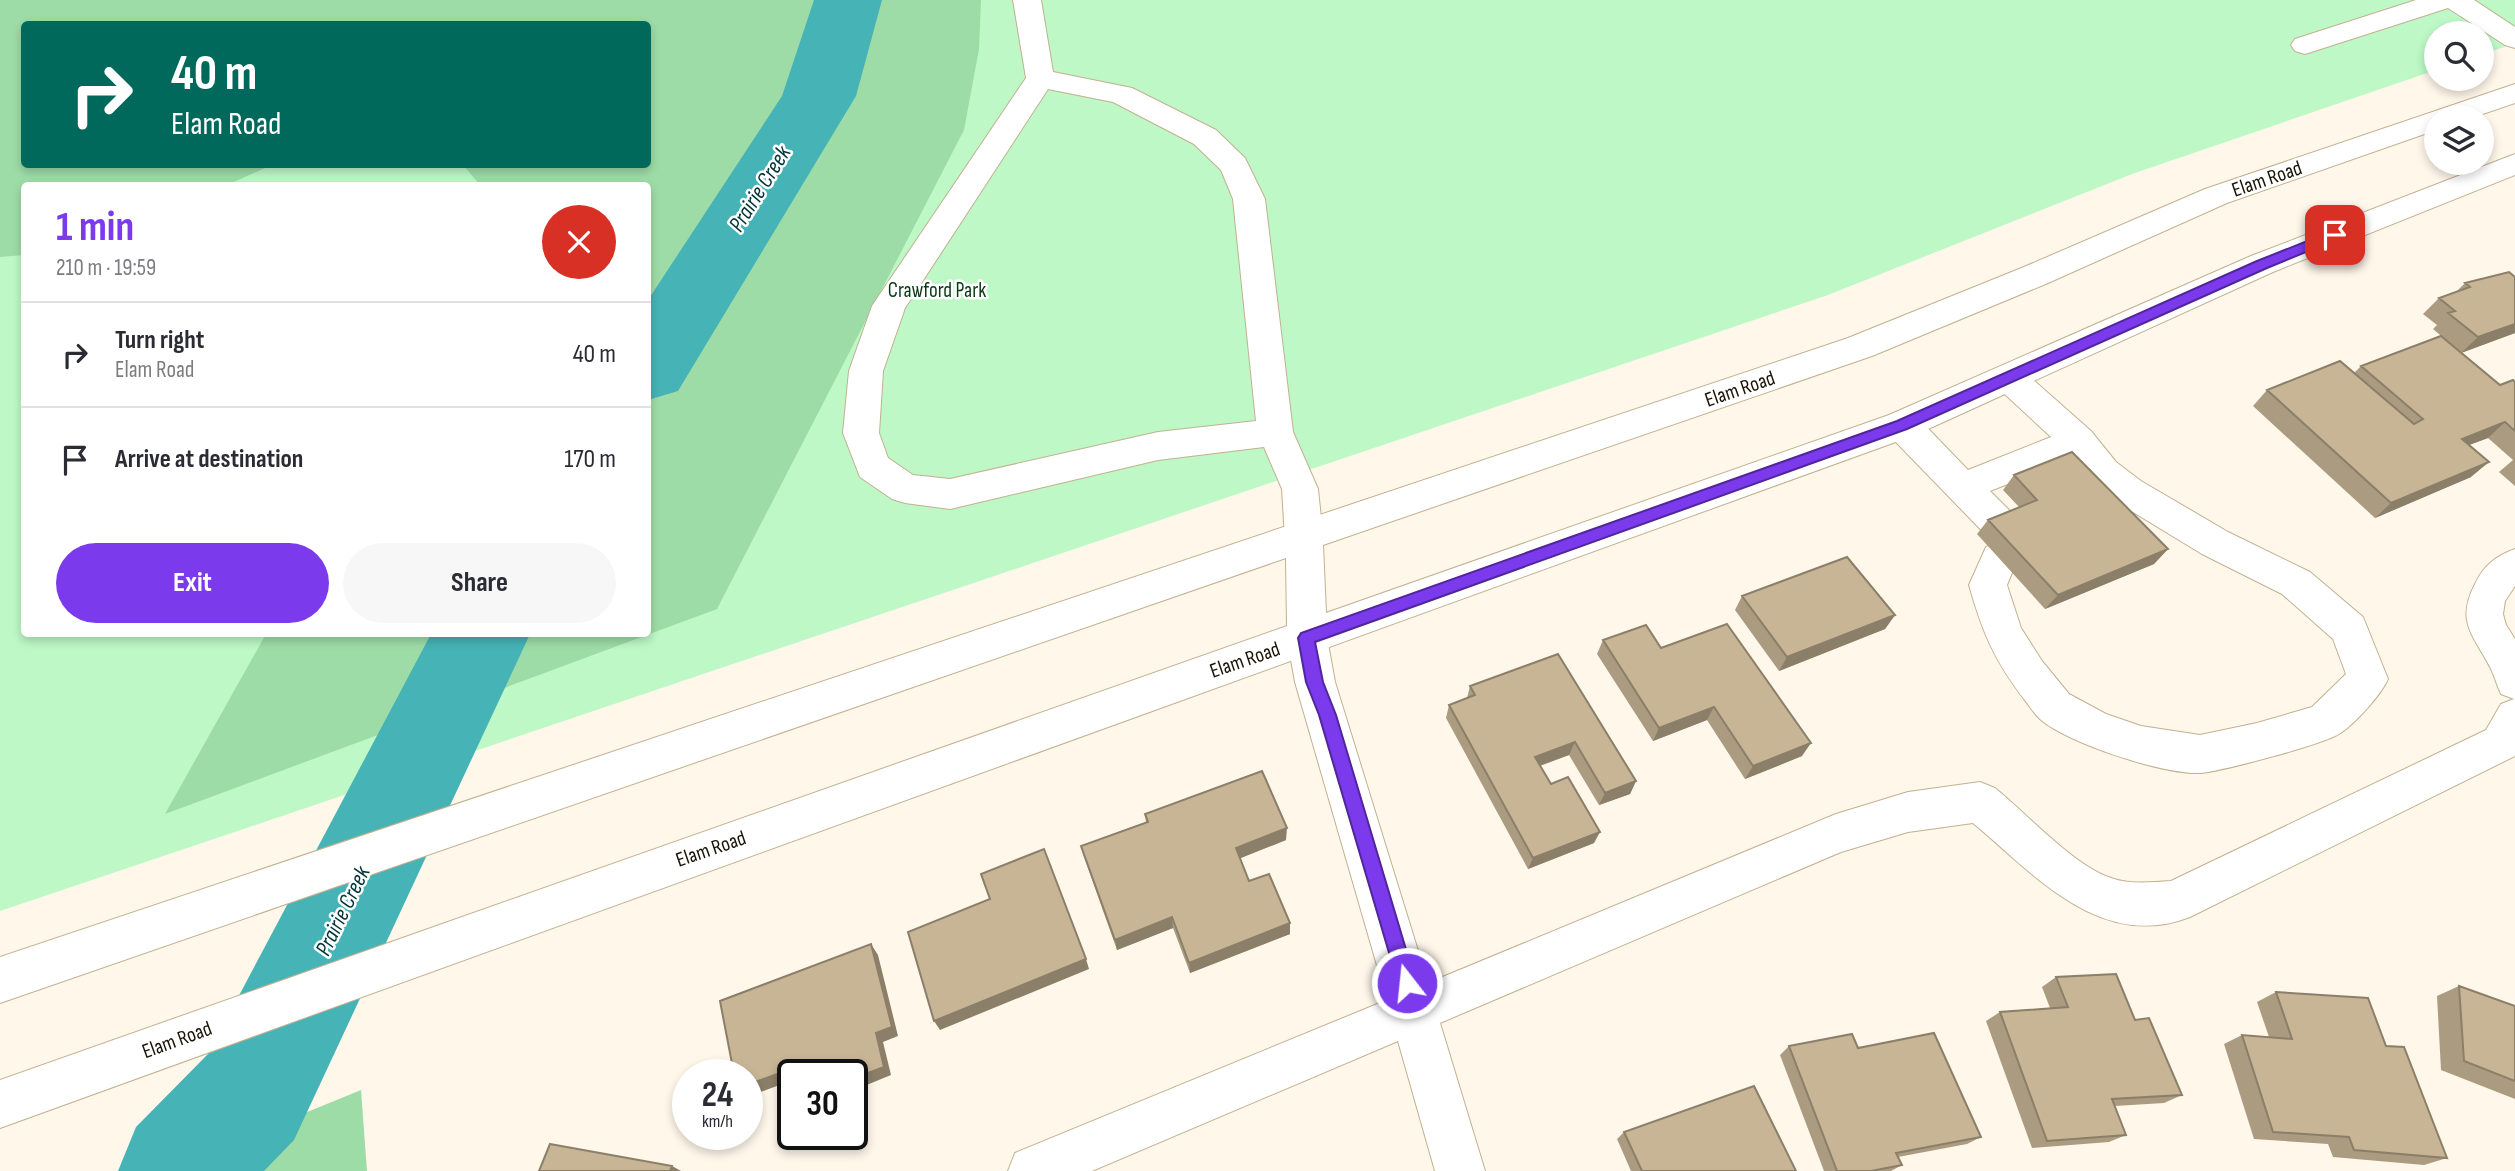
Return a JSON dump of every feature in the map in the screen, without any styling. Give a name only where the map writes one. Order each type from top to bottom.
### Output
[{"type":"main road","points":[[1027,0],[1040,78],[889,306],[866,371],[861,433],[873,467],[905,489],[950,494],[1158,446],[1275,432]]},
{"type":"main road","points":[[2305,45],[2445,0]]},
{"type":"main road","points":[[2455,0],[2515,39]]},
{"type":"main road","points":[[1040,78],[1122,95],[1205,137],[1234,165],[1249,199],[1275,432],[1300,489],[1307,638],[1315,682],[1415,1010],[1460,1171]]},
{"type":"main road","points":[[2480,105],[2515,93]]},
{"type":"main road","name":"Elam Road","points":[[0,980],[1860,347],[2036,275],[2216,196],[2424,124]]},
{"type":"main road","name":"Elam Road","points":[[0,1104],[470,933],[1902,425],[2262,264],[2515,164]]},
{"type":"main road","points":[[1902,425],[1963,487],[2000,541],[1988,585],[2003,634],[2028,673],[2055,707],[2092,727],[2141,745],[2200,754],[2325,721],[2368,679],[2349,629],[2296,583],[2215,543],[2129,491],[2099,468],[2078,441],[2009,378]]},
{"type":"main road","points":[[1963,487],[2078,441]]},
{"type":"main road","points":[[2515,565],[2504,570],[2484,598],[2486,628],[2515,682]]},
{"type":"main road","points":[[1033,1171],[1836,834],[1908,812],[1980,802],[2086,888],[2108,899],[2128,903],[2174,902],[2501,743],[2515,717]]},
{"type":"green space","name":"Crawford Park","points":[[0,0],[2515,0],[2515,43],[2494,51],[2494,21],[2424,21],[2424,74],[2132,174],[1828,295],[0,911]]},
{"type":"green space","points":[[0,0],[981,0],[979,49],[964,130],[717,609],[651,634],[651,182],[477,182],[466,168],[651,168],[651,21],[21,21],[21,168],[265,168],[234,182],[21,182],[21,255],[0,257]]},
{"type":"green space","points":[[264,637],[642,637],[165,814]]},
{"type":"green space","points":[[361,1090],[367,1171],[163,1171]]},
{"type":"building","points":[[2509,272],[2515,277],[2515,324],[2478,337],[2448,313],[2455,311],[2439,298],[2470,287],[2465,283]]},
{"type":"building","points":[[2441,336],[2500,385],[2513,380],[2515,382],[2515,431],[2505,422],[2462,439],[2489,462],[2391,503],[2267,390],[2340,361],[2414,424],[2423,419],[2361,366]]},
{"type":"building","points":[[2072,452],[2168,549],[2058,595],[1988,520],[2037,500],[2014,475]]},
{"type":"building","points":[[1847,557],[1895,615],[1787,657],[1742,596]]},
{"type":"building","points":[[1727,624],[1811,743],[1753,766],[1714,707],[1659,728],[1603,640],[1646,625],[1661,648]]},
{"type":"building","points":[[1558,654],[1636,781],[1605,793],[1575,742],[1535,757],[1551,784],[1568,777],[1600,832],[1533,858],[1449,705],[1475,695],[1470,686]]},
{"type":"building","points":[[1262,771],[1287,828],[1236,848],[1249,881],[1269,874],[1290,923],[1189,963],[1172,917],[1115,940],[1081,846],[1148,822],[1145,814]]},
{"type":"building","points":[[1044,849],[1086,959],[934,1021],[908,932],[990,899],[981,874]]},
{"type":"building","points":[[871,944],[892,1027],[876,1033],[884,1067],[868,1073],[868,1059],[777,1059],[777,1074],[763,1079],[763,1059],[731,1059],[720,1001]]},
{"type":"building","points":[[2116,974],[2135,1020],[2149,1018],[2182,1095],[2112,1099],[2126,1135],[2047,1141],[2000,1012],[2068,1007],[2056,977]]},
{"type":"building","points":[[2459,986],[2515,1006],[2515,1081],[2464,1061]]},
{"type":"building","points":[[2276,992],[2368,998],[2386,1046],[2404,1047],[2447,1158],[2354,1150],[2349,1137],[2273,1132],[2242,1035],[2292,1039]]},
{"type":"building","points":[[1934,1033],[1981,1137],[1896,1153],[1902,1165],[1871,1171],[1837,1171],[1789,1046],[1852,1034],[1858,1048]]},
{"type":"building","points":[[1754,1086],[1796,1171],[1642,1171],[1624,1132]]},
{"type":"building","points":[[550,1144],[672,1166],[670,1171],[539,1171]]},
{"type":"waterway","name":"Prairie Creek","points":[[651,363],[819,96],[848,0]]},
{"type":"waterway","name":"Prairie Creek","points":[[180,1171],[251,1097],[480,637]]},
{"type":"route","points":[[1407,983],[1315,682],[1307,638],[1902,425],[2262,264],[2335,235]]}]
